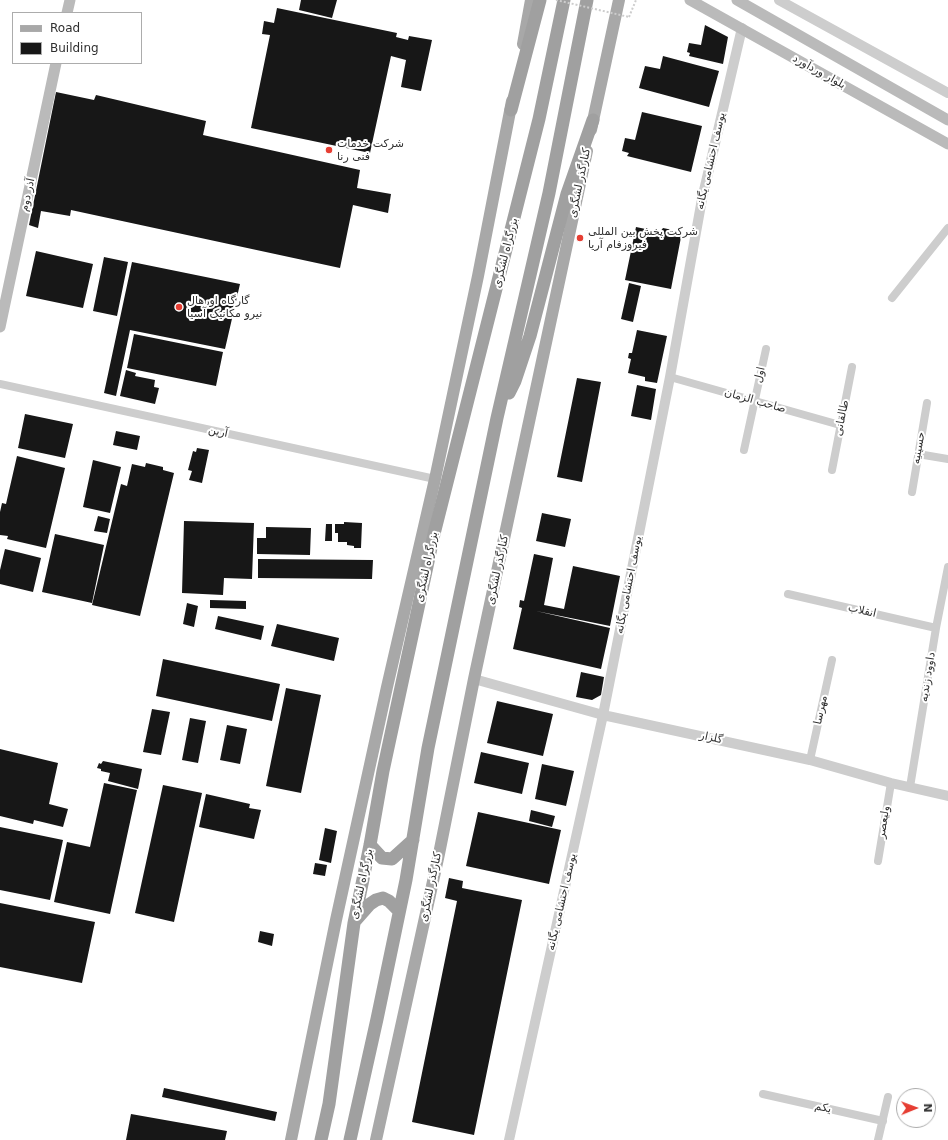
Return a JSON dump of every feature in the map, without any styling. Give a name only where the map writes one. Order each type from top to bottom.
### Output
[{"type":"highway","points":[[511,110],[540,0]]},
{"type":"highway","name":"بزرگراه لشگری","points":[[321,1140],[329,1104],[354,923],[383,770],[434,534],[539,119],[564,0]]},
{"type":"highway","points":[[350,1140],[377,1020],[414,840],[428,748],[497,418],[547,200],[587,0]]},
{"type":"highway","points":[[497,418],[515,381],[527,343],[567,194],[593,120]]},
{"type":"highway","points":[[370,845],[382,858],[392,859],[414,840]]},
{"type":"highway","points":[[354,923],[370,904],[382,898],[389,901],[399,911]]},
{"type":"main road","points":[[67,12],[70,0]]},
{"type":"main road","points":[[291,1140],[336,920],[387,687],[435,479],[478,276],[531,0]]},
{"type":"main road","name":"کنارگذر لشگری","points":[[376,1140],[439,854],[474,680],[619,0]]},
{"type":"main road","name":"بلوار وردآورد","points":[[690,0],[948,144]]},
{"type":"main road","name":"بلوار وردآورد","points":[[737,0],[948,120]]},
{"type":"main road","name":"آذر دوم","points":[[0,327],[56,64]]},
{"type":"street","points":[[779,0],[948,93]]},
{"type":"street","name":"یوسف احتشامی یگانه","points":[[509,1140],[603,714],[670,377],[702,200],[742,28]]},
{"type":"street","points":[[892,298],[948,228]]},
{"type":"street","name":"اول","points":[[744,450],[766,349]]},
{"type":"street","name":"طالقانی","points":[[832,470],[852,367]]},
{"type":"street","name":"صاحب الزمان","points":[[670,377],[840,425]]},
{"type":"street","name":"آرین","points":[[0,384],[435,479]]},
{"type":"street","name":"حسینیه","points":[[912,492],[927,403]]},
{"type":"street","points":[[918,454],[948,459]]},
{"type":"street","name":"داوود زندیه","points":[[910,787],[936,628],[948,567]]},
{"type":"street","name":"انقلاب","points":[[788,594],[936,628]]},
{"type":"street","name":"مهرسا","points":[[810,760],[832,660]]},
{"type":"street","name":"گلزار","points":[[474,680],[603,714],[810,760],[891,783],[948,796]]},
{"type":"street","name":"ولیعصر","points":[[878,861],[891,783]]},
{"type":"street","name":"یکم","points":[[763,1094],[883,1121]]},
{"type":"street","points":[[878,1140],[888,1097]]},
{"type":"path","points":[[556,0],[629,17],[636,0]]},
{"type":"building","points":[[301,0],[337,0],[332,18],[299,10]]},
{"type":"building","points":[[277,8],[397,33],[396,37],[408,40],[409,36],[432,40],[421,91],[401,87],[406,60],[391,56],[370,153],[251,128],[270,35],[262,34],[264,21],[274,23]]},
{"type":"building","points":[[705,25],[728,37],[723,64],[689,56],[690,53],[687,52],[689,43],[701,45]]},
{"type":"building","points":[[663,56],[719,71],[709,107],[639,88],[645,66],[660,69]]},
{"type":"building","points":[[56,92],[94,100],[96,95],[206,121],[203,135],[360,170],[357,188],[391,194],[388,213],[353,205],[340,268],[71,210],[70,216],[41,211],[38,228],[29,225]]},
{"type":"building","points":[[642,112],[702,126],[691,172],[627,156],[629,153],[622,151],[625,138],[635,140]]},
{"type":"building","points":[[636,227],[660,232],[663,228],[682,232],[671,289],[625,280]]},
{"type":"building","points":[[36,251],[93,264],[83,308],[26,296]]},
{"type":"building","points":[[104,257],[128,262],[117,316],[93,311]]},
{"type":"building","name":"گارگاه اورهال نیرو مکانیک آسیا","points":[[132,262],[240,284],[225,349],[130,330],[116,396],[104,393]]},
{"type":"building","points":[[629,283],[641,286],[633,322],[621,319]]},
{"type":"building","points":[[637,330],[667,336],[657,383],[645,381],[645,377],[628,373],[631,359],[628,358],[629,353],[632,353]]},
{"type":"building","points":[[134,334],[223,352],[216,386],[127,368]]},
{"type":"building","points":[[126,370],[136,373],[135,376],[155,380],[154,387],[159,388],[155,404],[120,396]]},
{"type":"building","points":[[577,378],[601,382],[582,482],[557,477]]},
{"type":"building","points":[[637,385],[656,389],[651,420],[631,416]]},
{"type":"building","points":[[25,414],[73,424],[65,458],[18,448]]},
{"type":"building","points":[[116,431],[140,436],[137,450],[113,445]]},
{"type":"building","points":[[197,448],[209,450],[202,483],[189,480],[192,471],[188,470],[193,451],[196,452]]},
{"type":"building","points":[[17,456],[65,468],[46,548],[7,539],[8,536],[0,535],[0,512],[2,503],[6,504]]},
{"type":"building","points":[[93,460],[121,467],[110,513],[83,507]]},
{"type":"building","points":[[146,463],[163,467],[163,470],[174,473],[140,616],[92,605],[121,484],[127,486],[132,464],[145,467]]},
{"type":"building","points":[[542,513],[571,519],[565,547],[536,541]]},
{"type":"building","points":[[98,516],[110,519],[107,533],[94,531]]},
{"type":"building","points":[[184,521],[254,523],[252,579],[224,578],[223,595],[182,593]]},
{"type":"building","points":[[344,522],[362,523],[361,548],[354,548],[354,546],[347,545],[347,542],[338,542],[338,533],[335,533],[335,524],[344,524]]},
{"type":"building","points":[[326,524],[332,524],[332,541],[325,541]]},
{"type":"building","points":[[266,527],[311,528],[310,555],[257,554],[257,538],[266,538]]},
{"type":"building","points":[[55,534],[104,545],[92,603],[42,592]]},
{"type":"building","points":[[5,549],[41,558],[33,592],[0,584],[0,570]]},
{"type":"building","points":[[534,554],[553,558],[544,605],[564,609],[573,566],[620,576],[610,626],[536,611],[610,628],[601,669],[513,649],[522,608],[519,607],[520,600],[524,601]]},
{"type":"building","points":[[258,559],[373,560],[372,579],[258,578]]},
{"type":"building","points":[[210,600],[246,601],[246,609],[210,608]]},
{"type":"building","points":[[187,603],[198,606],[194,627],[183,624]]},
{"type":"building","points":[[218,616],[264,626],[261,640],[215,629]]},
{"type":"building","points":[[277,624],[339,638],[334,661],[271,646]]},
{"type":"building","points":[[163,659],[280,684],[272,721],[156,696]]},
{"type":"building","points":[[581,672],[604,677],[601,695],[592,700],[576,697]]},
{"type":"building","points":[[286,688],[321,695],[301,793],[266,786]]},
{"type":"building","points":[[497,701],[553,714],[543,756],[487,743]]},
{"type":"building","points":[[152,709],[170,712],[161,755],[143,752]]},
{"type":"building","points":[[190,718],[206,721],[198,763],[182,760]]},
{"type":"building","points":[[227,725],[247,729],[240,764],[220,760]]},
{"type":"building","points":[[0,749],[58,763],[49,804],[68,809],[63,827],[34,820],[33,824],[0,816]]},
{"type":"building","points":[[481,752],[529,763],[522,794],[474,783]]},
{"type":"building","points":[[103,761],[142,769],[138,789],[108,781],[110,773],[101,771],[101,769],[97,768],[99,763],[101,764]]},
{"type":"building","points":[[542,764],[574,771],[566,806],[535,799]]},
{"type":"building","points":[[104,783],[137,790],[110,914],[54,902],[67,842],[90,847]]},
{"type":"building","points":[[163,785],[202,793],[174,922],[135,913]]},
{"type":"building","points":[[206,794],[250,804],[249,808],[261,810],[254,839],[199,827]]},
{"type":"building","points":[[531,810],[555,816],[552,827],[529,821]]},
{"type":"building","points":[[478,812],[561,830],[549,884],[466,866]]},
{"type":"building","points":[[0,827],[63,840],[50,900],[0,890]]},
{"type":"building","points":[[325,828],[337,831],[331,863],[319,860]]},
{"type":"building","points":[[315,863],[327,865],[325,876],[313,874]]},
{"type":"building","points":[[449,878],[463,881],[462,888],[522,900],[474,1135],[412,1122],[457,901],[445,898]]},
{"type":"building","points":[[0,903],[95,922],[82,983],[0,967]]},
{"type":"building","points":[[260,931],[274,934],[272,946],[258,942]]},
{"type":"building","points":[[164,1088],[277,1112],[275,1121],[162,1097]]},
{"type":"building","points":[[131,1114],[227,1131],[225,1140],[126,1140]]},
{"type":"place","name":"شرکت خدمات فنی رنا","points":[[329,150]]},
{"type":"place","name":"شرکت پخش بین المللی فیروزفام آریا","points":[[580,238]]},
{"type":"place","name":"گارگاه اورهال نیرو مکانیک آسیا","points":[[179,307]]}]
